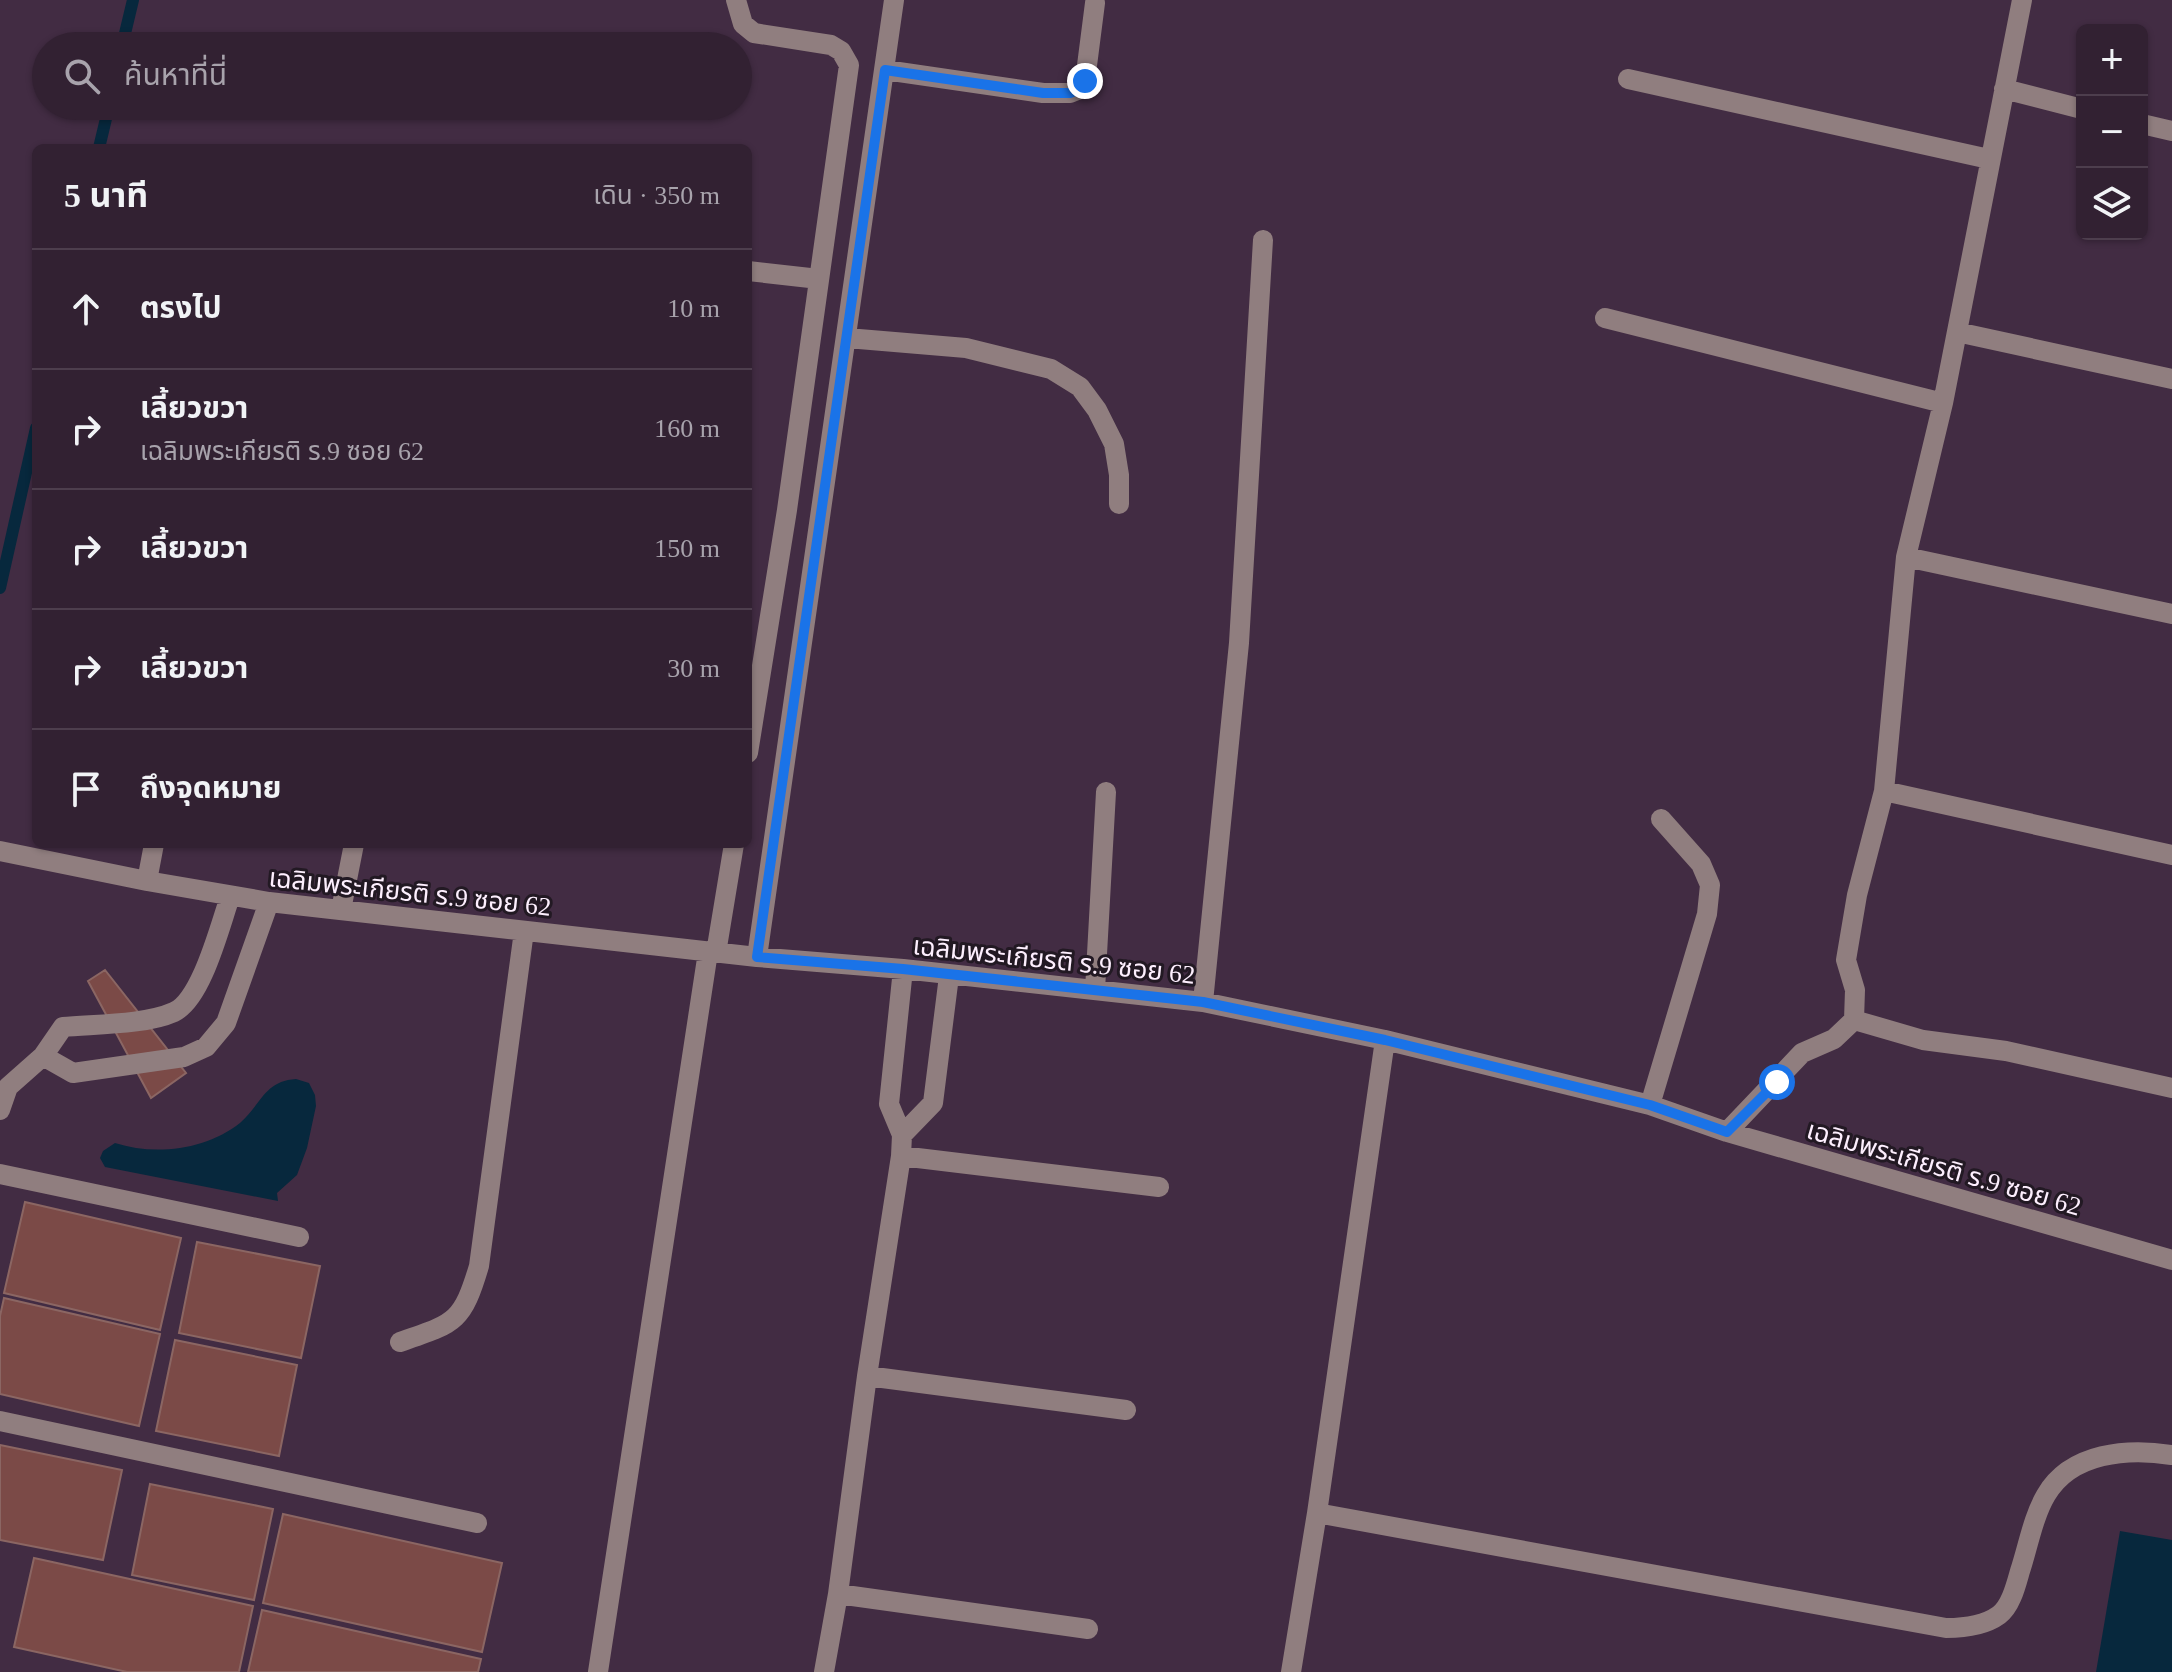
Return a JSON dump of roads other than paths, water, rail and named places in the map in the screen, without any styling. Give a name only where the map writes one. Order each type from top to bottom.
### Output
[{"type":"street","points":[[736,0],[743,24],[754,33],[831,45],[841,51],[849,65],[787,510],[752,728]]},
{"type":"street","points":[[757,957],[894,0]]},
{"type":"street","points":[[1727,1132],[1802,1053],[1834,1039],[1854,1020],[1855,990],[1846,960],[1857,895],[1884,791],[1906,557],[1943,403],[2022,0]]},
{"type":"street","points":[[885,70],[1043,93],[1070,93],[1080,89],[1085,81],[1095,3]]},
{"type":"street","points":[[1628,79],[1989,159]]},
{"type":"street","points":[[2004,89],[2076,107]]},
{"type":"street","points":[[2148,125],[2172,131]]},
{"type":"street","points":[[1203,1002],[1239,643],[1263,240]]},
{"type":"street","points":[[752,271],[819,279]]},
{"type":"street","points":[[1605,318],[1943,403]]},
{"type":"street","points":[[1957,332],[2172,379]]},
{"type":"street","points":[[847,338],[966,348],[1051,369],[1080,387],[1097,410],[1114,444],[1119,475],[1119,504]]},
{"type":"street","points":[[1906,557],[2172,614]]},
{"type":"street","points":[[1884,791],[2172,855]]},
{"type":"street","points":[[1095,990],[1106,792]]},
{"type":"street","points":[[1650,1105],[1707,914],[1710,885],[1701,864],[1661,819]]},
{"type":"street","points":[[147,881],[153,848]]},
{"type":"street","points":[[341,910],[353,848]]},
{"type":"street","points":[[598,1672],[712,952],[733,848]]},
{"type":"street","name":"เฉลิมพระเกียรติ ร.9 ซอย 62","points":[[0,851],[269,902],[757,957],[903,969],[1203,1002],[1385,1040],[1650,1105],[1727,1132],[2172,1260]]},
{"type":"street","points":[[0,1110],[8,1087],[43,1056],[63,1027],[151,1018],[176,1011],[195,991],[230,897]]},
{"type":"street","points":[[43,1056],[73,1073],[184,1057],[206,1047],[226,1023],[269,902]]},
{"type":"street","points":[[400,1342],[440,1328],[457,1318],[469,1300],[479,1266],[524,931]]},
{"type":"street","points":[[824,1672],[901,1156],[902,1135],[889,1104],[903,969]]},
{"type":"street","points":[[902,1135],[933,1103],[949,976]]},
{"type":"street","points":[[1854,1020],[1923,1040],[2006,1051],[2172,1088]]},
{"type":"street","points":[[1291,1672],[1385,1040]]},
{"type":"street","points":[[901,1156],[1159,1187]]},
{"type":"street","points":[[0,1174],[299,1237]]},
{"type":"street","points":[[867,1376],[1126,1410]]},
{"type":"street","points":[[0,1421],[477,1523]]},
{"type":"street","points":[[1317,1513],[1946,1628],[1968,1628],[2000,1615],[2013,1593],[2045,1497],[2057,1480],[2100,1455],[2146,1451],[2172,1455]]},
{"type":"street","points":[[838,1594],[1088,1629]]},
{"type":"water","points":[[296,1079],[309,1083],[316,1106],[307,1148],[297,1175],[277,1193],[278,1201],[105,1167],[100,1158],[103,1151],[115,1143],[163,1150],[212,1139],[240,1123],[277,1084]]},
{"type":"water","points":[[2120,1531],[2172,1540],[2172,1672],[2096,1672]]},
{"type":"waterway","points":[[125,32],[133,0]]},
{"type":"waterway","points":[[100,144],[106,120]]},
{"type":"waterway","points":[[0,588],[32,446]]}]
